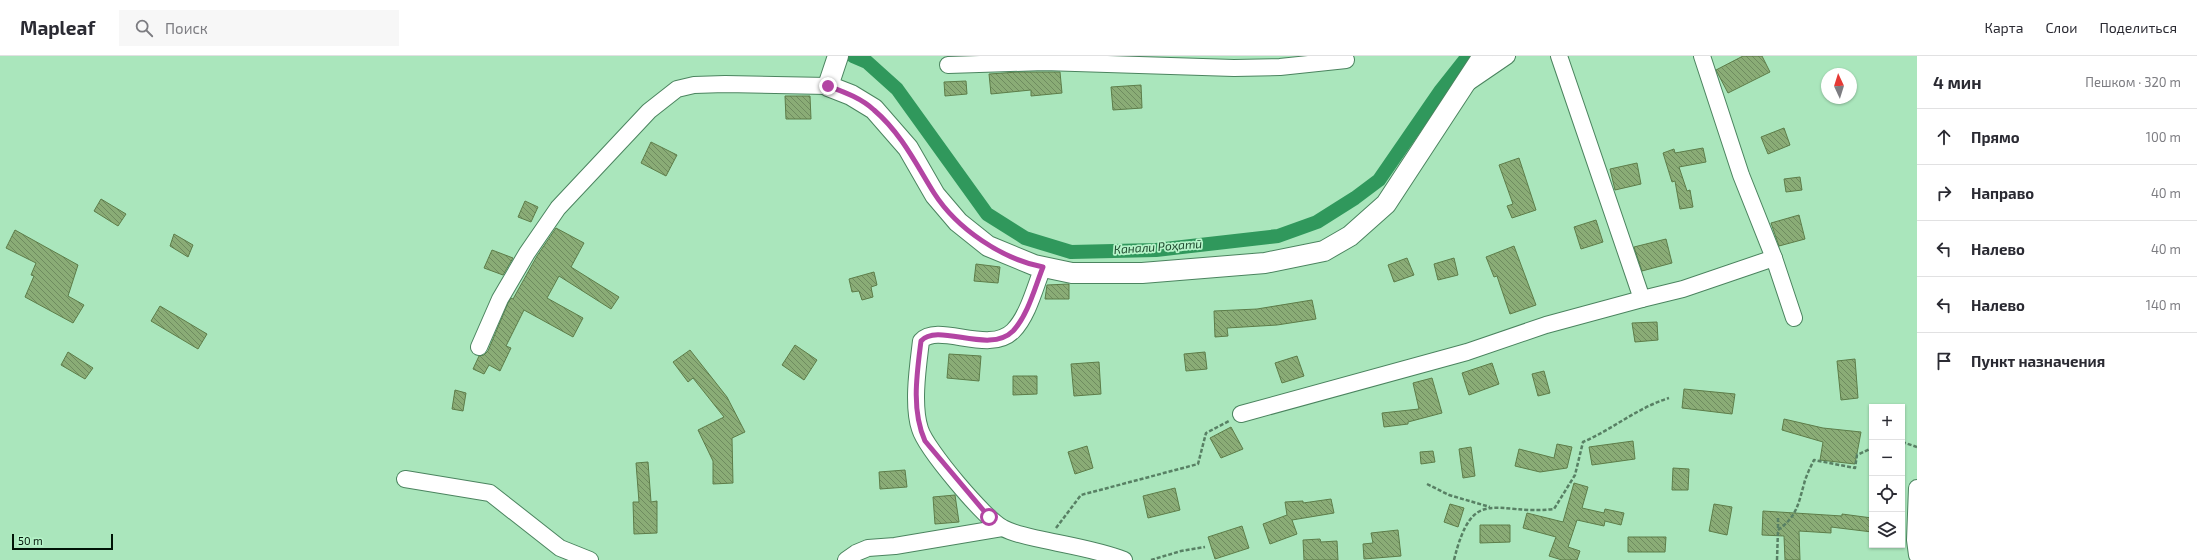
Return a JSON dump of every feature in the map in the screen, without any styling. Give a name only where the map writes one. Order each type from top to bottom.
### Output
[{"type":"street","points":[[479,347],[500,299],[527,253],[558,208],[649,110],[677,89],[694,85],[725,84],[828,86],[851,95],[874,110],[908,148],[935,195],[958,222],[988,246],[1034,265],[1043,267],[1072,272],[1142,273],[1265,263],[1324,251],[1350,236],[1386,204],[1483,56]]},
{"type":"street","points":[[1465,85],[1507,56]]},
{"type":"street","points":[[1559,56],[1642,299]]},
{"type":"street","points":[[1702,56],[1741,175],[1774,258],[1794,318]]},
{"type":"street","points":[[948,65],[1044,62],[1234,62],[1280,67],[1346,60]]},
{"type":"street","points":[[828,86],[836,61]]},
{"type":"street","points":[[1241,414],[1467,352],[1546,325],[1683,289],[1774,258]]},
{"type":"street","points":[[1043,267],[1023,315],[1013,331],[1005,337],[989,340],[930,335],[921,341],[917,376],[919,428],[925,441],[967,493],[989,517],[1002,528],[1018,534],[1108,554],[1124,560]]},
{"type":"street","points":[[405,479],[490,493],[560,548],[590,560]]},
{"type":"street","points":[[1917,488],[1915,540],[1917,555]]},
{"type":"street","points":[[846,560],[856,552],[868,548],[895,546],[1002,528]]},
{"type":"path","points":[[1427,484],[1449,495],[1492,507],[1534,511],[1554,509],[1575,476],[1583,442],[1649,405],[1669,398]]},
{"type":"path","points":[[1047,540],[1081,495],[1198,464],[1206,433],[1241,414]]},
{"type":"path","points":[[1905,443],[1917,447]]},
{"type":"path","points":[[1778,530],[1786,524],[1798,508],[1804,483],[1814,460],[1855,468],[1857,455],[1869,449]]},
{"type":"path","points":[[1454,560],[1463,530],[1471,516],[1479,509],[1492,507]]},
{"type":"path","points":[[1777,560],[1778,518]]},
{"type":"path","points":[[1151,560],[1181,551],[1205,548]]},
{"type":"building","points":[[1743,56],[1762,56],[1770,72],[1728,93],[1716,70]]},
{"type":"building","points":[[1060,72],[1062,93],[1031,96],[1031,90],[991,94],[989,74]]},
{"type":"building","points":[[966,81],[967,94],[945,96],[944,82]]},
{"type":"building","points":[[1141,85],[1142,108],[1113,110],[1111,87]]},
{"type":"building","points":[[785,96],[810,96],[811,119],[786,119]]},
{"type":"building","points":[[1784,128],[1790,145],[1768,154],[1761,137]]},
{"type":"building","points":[[651,142],[677,155],[666,176],[641,163]]},
{"type":"building","points":[[1703,148],[1706,162],[1679,167],[1687,191],[1690,190],[1693,207],[1680,209],[1675,181],[1672,182],[1663,153],[1674,149],[1675,153]]},
{"type":"building","points":[[1519,158],[1536,210],[1512,218],[1507,206],[1513,204],[1499,165]]},
{"type":"building","points":[[1637,163],[1641,184],[1615,190],[1610,169]]},
{"type":"building","points":[[1800,177],[1802,190],[1786,192],[1784,179]]},
{"type":"building","points":[[101,199],[126,214],[118,226],[94,211]]},
{"type":"building","points":[[525,201],[538,207],[531,222],[518,217]]},
{"type":"building","points":[[1799,215],[1805,239],[1779,246],[1771,223]]},
{"type":"building","points":[[1596,220],[1603,242],[1581,249],[1574,227]]},
{"type":"building","points":[[556,228],[584,243],[571,267],[619,297],[611,309],[559,276],[547,298],[583,318],[573,337],[524,310],[506,346],[511,348],[500,371],[489,365],[484,374],[473,369],[479,356],[484,355],[488,351],[508,303],[511,298],[513,299],[537,256]]},
{"type":"building","points":[[15,230],[78,265],[68,296],[84,305],[73,323],[25,297],[34,276],[31,275],[36,263],[6,248]]},
{"type":"building","points":[[174,234],[193,245],[188,257],[170,246]]},
{"type":"building","points":[[1666,239],[1672,263],[1642,271],[1634,247]]},
{"type":"building","points":[[1514,246],[1536,305],[1510,314],[1497,276],[1494,277],[1486,257]]},
{"type":"building","points":[[492,250],[513,258],[503,275],[484,268]]},
{"type":"building","points":[[1407,258],[1414,275],[1394,282],[1388,265]]},
{"type":"building","points":[[1454,258],[1458,275],[1438,280],[1434,264]]},
{"type":"building","points":[[976,264],[1000,267],[998,283],[974,281]]},
{"type":"building","points":[[874,272],[877,285],[871,287],[873,297],[862,300],[859,291],[852,292],[849,279]]},
{"type":"building","points":[[1069,284],[1069,299],[1045,299],[1047,285]]},
{"type":"building","points":[[1312,300],[1316,319],[1277,325],[1227,328],[1228,336],[1215,337],[1214,311],[1257,309]]},
{"type":"building","points":[[160,306],[207,334],[198,349],[151,321]]},
{"type":"building","points":[[1657,322],[1658,340],[1635,342],[1632,323]]},
{"type":"building","points":[[795,345],[817,360],[804,380],[782,365]]},
{"type":"building","points":[[690,350],[727,397],[745,432],[732,438],[733,483],[713,484],[713,461],[698,430],[724,417],[693,378],[688,382],[673,362]]},
{"type":"building","points":[[68,352],[93,368],[85,379],[61,365]]},
{"type":"building","points":[[1205,352],[1207,369],[1186,371],[1184,354]]},
{"type":"building","points":[[949,354],[981,356],[979,381],[947,378]]},
{"type":"building","points":[[1297,356],[1304,376],[1282,383],[1275,363]]},
{"type":"building","points":[[1855,359],[1858,398],[1841,400],[1837,361]]},
{"type":"building","points":[[1099,362],[1101,394],[1074,396],[1071,364]]},
{"type":"building","points":[[1492,363],[1499,384],[1469,395],[1462,373]]},
{"type":"building","points":[[1544,371],[1550,393],[1538,396],[1532,374]]},
{"type":"building","points":[[1013,376],[1037,376],[1037,394],[1013,395]]},
{"type":"building","points":[[1432,378],[1442,413],[1408,422],[1408,424],[1384,427],[1382,413],[1419,409],[1413,383]]},
{"type":"building","points":[[1684,389],[1735,394],[1732,414],[1682,408]]},
{"type":"building","points":[[455,390],[466,393],[463,411],[452,409]]},
{"type":"building","points":[[1784,419],[1823,428],[1861,432],[1855,464],[1820,460],[1823,442],[1782,430]]},
{"type":"building","points":[[1231,427],[1243,449],[1221,458],[1210,438]]},
{"type":"building","points":[[1633,441],[1635,459],[1592,465],[1589,447]]},
{"type":"building","points":[[1557,444],[1572,447],[1567,468],[1540,472],[1515,466],[1519,449],[1554,458]]},
{"type":"building","points":[[1087,446],[1093,468],[1075,474],[1068,452]]},
{"type":"building","points":[[1471,447],[1475,476],[1463,478],[1459,449]]},
{"type":"building","points":[[1433,451],[1435,462],[1421,464],[1420,452]]},
{"type":"building","points":[[648,462],[651,502],[657,501],[657,533],[634,534],[633,502],[639,502],[636,463]]},
{"type":"building","points":[[1673,468],[1689,469],[1688,490],[1672,490]]},
{"type":"building","points":[[905,470],[907,487],[880,489],[879,472]]},
{"type":"building","points":[[1574,483],[1588,487],[1582,508],[1604,513],[1605,509],[1624,513],[1621,525],[1605,521],[1604,526],[1577,520],[1568,547],[1580,551],[1577,560],[1562,560],[1549,556],[1556,537],[1523,528],[1527,513],[1563,522]]},
{"type":"building","points":[[1175,488],[1180,510],[1148,518],[1143,496]]},
{"type":"building","points":[[955,495],[959,522],[935,524],[933,497]]},
{"type":"building","points":[[1331,499],[1334,513],[1292,520],[1297,534],[1270,544],[1263,524],[1287,515],[1285,502],[1303,501],[1303,503]]},
{"type":"building","points":[[1450,504],[1464,508],[1458,527],[1444,522]]},
{"type":"building","points":[[1714,504],[1732,507],[1727,535],[1709,531]]},
{"type":"building","points":[[1763,511],[1842,516],[1842,514],[1869,518],[1869,532],[1831,527],[1831,533],[1799,531],[1800,560],[1785,560],[1784,536],[1762,535]]},
{"type":"building","points":[[1480,525],[1510,525],[1510,542],[1480,543]]},
{"type":"building","points":[[1242,526],[1249,548],[1215,559],[1208,537]]},
{"type":"building","points":[[1398,530],[1401,556],[1364,559],[1363,544],[1373,543],[1371,533]]},
{"type":"building","points":[[1628,537],[1666,537],[1665,552],[1628,552]]},
{"type":"building","points":[[1320,539],[1321,542],[1337,541],[1338,560],[1304,560],[1303,540]]},
{"type":"waterway","name":"Канали Роҳатӣ","points":[[853,56],[867,62],[897,89],[987,214],[1025,238],[1071,252],[1156,250],[1278,236],[1317,222],[1355,198],[1379,180],[1441,90],[1468,56]]},
{"type":"route","points":[[828,86],[851,95],[874,110],[908,148],[935,195],[958,222],[988,246],[1034,265],[1043,267],[1023,315],[1013,331],[1005,337],[989,340],[930,335],[921,341],[917,376],[917,409],[919,428],[925,441],[967,493],[989,517]]}]
